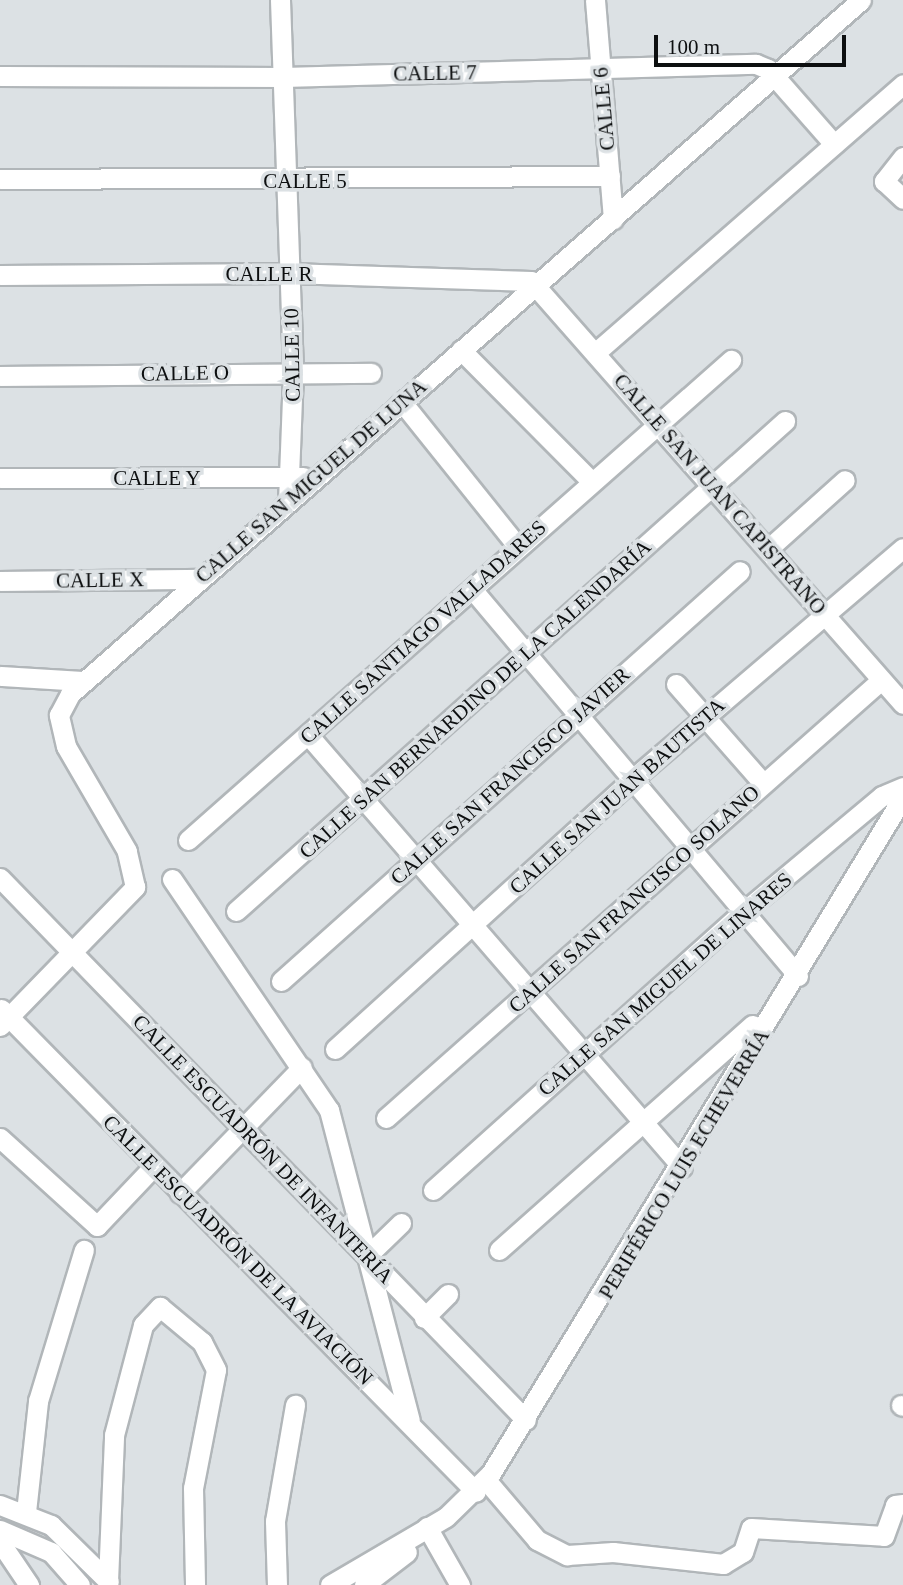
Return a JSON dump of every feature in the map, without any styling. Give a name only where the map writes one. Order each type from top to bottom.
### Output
[{"type":"street","name":"CALLE 10","points":[[280,0],[284,181],[293,372],[292,477],[288,500]]},
{"type":"street","name":"CALLE 6","points":[[595,0],[613,219]]},
{"type":"street","name":"CALLE SAN MIGUEL DE LUNA","points":[[3,1017],[75,953],[126,901],[135,876],[61,730],[63,705],[81,681],[861,0]]},
{"type":"street","name":"CALLE 7","points":[[0,76],[283,77],[756,64],[775,76],[834,144]]},
{"type":"street","points":[[596,353],[903,84]]},
{"type":"street","points":[[903,157],[884,181],[903,199]]},
{"type":"street","name":"CALLE 5","points":[[0,178],[284,181],[610,176]]},
{"type":"street","name":"CALLE R","points":[[0,275],[289,273],[536,284]]},
{"type":"street","name":"CALLE SAN JUAN CAPISTRANO","points":[[536,284],[903,704]]},
{"type":"street","points":[[461,350],[590,480]]},
{"type":"street","name":"CALLE SANTIAGO VALLADARES","points":[[188,841],[309,736],[590,480],[660,425],[731,360]]},
{"type":"street","name":"CALLE O","points":[[0,376],[370,373]]},
{"type":"street","points":[[402,402],[518,547]]},
{"type":"street","name":"CALLE SAN BERNARDINO DE LA CALENDARÍA","points":[[236,911],[523,652],[715,487],[785,421]]},
{"type":"street","name":"CALLE Y","points":[[0,478],[315,477]]},
{"type":"street","points":[[768,549],[845,480]]},
{"type":"street","name":"CALLE SAN JUAN BAUTISTA","points":[[335,1049],[629,782],[903,548]]},
{"type":"street","name":"CALLE SAN FRANCISCO JAVIER","points":[[281,981],[740,570]]},
{"type":"street","name":"CALLE X","points":[[0,581],[200,579]]},
{"type":"street","points":[[472,589],[629,782],[798,976]]},
{"type":"street","points":[[0,676],[81,681]]},
{"type":"street","name":"CALLE SAN FRANCISCO SOLANO","points":[[386,1118],[881,680]]},
{"type":"street","points":[[676,684],[763,783]]},
{"type":"street","points":[[309,736],[527,995],[682,1167]]},
{"type":"street","name":"CALLE SAN MIGUEL DE LINARES","points":[[433,1190],[743,913],[882,796],[903,787]]},
{"type":"street","name":"PERIFÉRICO LUIS ECHEVERRÍA","points":[[364,1585],[481,1486],[526,1420],[900,807]]},
{"type":"street","name":"CALLE ESCUADRÓN DE INFANTERÍA","points":[[0,878],[365,1252],[424,1318],[526,1420]]},
{"type":"street","points":[[172,879],[302,1067],[340,1140],[365,1252],[410,1422]]},
{"type":"street","name":"CALLE ESCUADRÓN DE LA AVIACIÓN","points":[[3,1017],[410,1422],[537,1540],[567,1555],[613,1552],[723,1564],[743,1552],[751,1528],[884,1536],[895,1505],[903,1504]]},
{"type":"street","points":[[499,1250],[638,1120],[752,1025]]},
{"type":"street","points":[[180,1194],[302,1067]]},
{"type":"street","points":[[0,1138],[97,1226],[153,1167]]},
{"type":"street","points":[[365,1252],[401,1223]]},
{"type":"street","points":[[26,1512],[38,1401],[84,1250]]},
{"type":"street","points":[[424,1318],[448,1294]]},
{"type":"street","points":[[110,1583],[114,1435],[143,1325],[160,1307],[202,1342],[216,1370],[193,1488],[195,1585]]},
{"type":"street","points":[[277,1585],[275,1521],[295,1405]]},
{"type":"street","points":[[0,1506],[26,1512],[66,1536],[110,1583]]},
{"type":"street","points":[[0,1530],[51,1552],[80,1585]]},
{"type":"street","points":[[430,1531],[460,1585]]},
{"type":"street","name":"PERIFÉRICO LUIS ECHEVERRÍA","points":[[330,1585],[430,1531]]},
{"type":"street","points":[[0,1542],[29,1585]]}]
